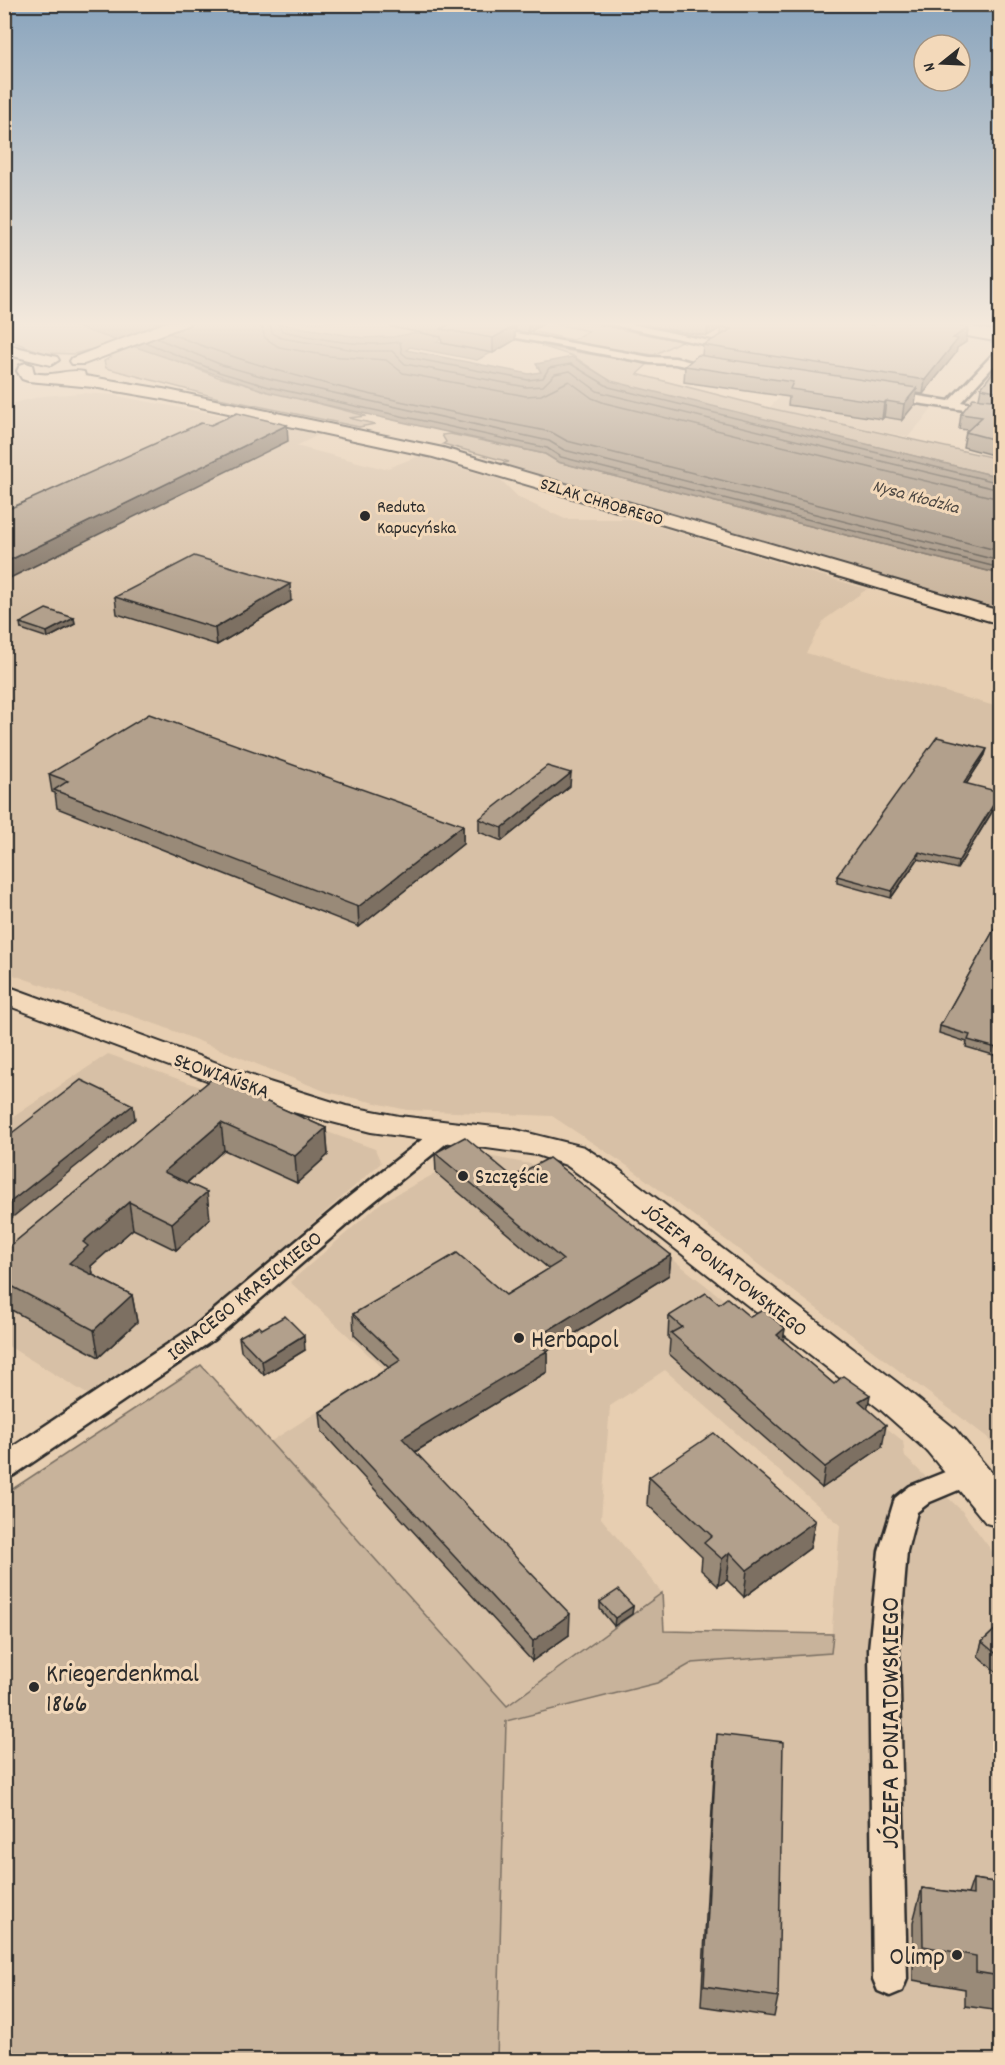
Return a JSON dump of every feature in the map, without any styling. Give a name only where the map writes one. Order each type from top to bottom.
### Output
[{"type":"main road","name":"SZLAK CHROBREGO","points":[[278,418],[437,452],[1000,618]]},
{"type":"main road","name":"SŁOWIAŃSKA","points":[[4,994],[317,1108],[386,1126],[446,1132]]},
{"type":"main road","name":"JÓZEFA PONIATOWSKIEGO","points":[[446,1132],[524,1141],[570,1154],[606,1177],[894,1400],[941,1440],[1000,1510]]},
{"type":"street","name":"IGNACEGO KRASICKIEGO","points":[[4,1467],[204,1333],[358,1202],[446,1132]]},
{"type":"street","name":"JÓZEFA PONIATOWSKIEGO","points":[[890,1979],[884,1649],[893,1551],[905,1506],[920,1494],[970,1473]]},
{"type":"shaded area","points":[[5,418],[237,418],[320,434],[296,446],[385,469],[419,456],[501,480],[519,498],[565,519],[633,519],[867,589],[824,620],[806,653],[995,706],[1000,700],[1000,1456],[987,1437],[629,1167],[552,1116],[407,1110],[327,1092],[161,1026],[5,972]]},
{"type":"shaded area","points":[[317,418],[351,418],[375,424],[359,427]]},
{"type":"shaded area","points":[[760,418],[816,418],[1000,459],[1000,477]]},
{"type":"shaded area","points":[[819,418],[924,418],[908,437]]},
{"type":"shaded area","points":[[450,434],[545,454],[558,462],[1000,574],[1000,613],[508,469],[498,464],[509,462],[443,444],[446,442],[442,435]]},
{"type":"shaded area","points":[[108,1054],[375,1149],[381,1163],[203,1319],[87,1394],[5,1344],[4,1123]]},
{"type":"shaded area","points":[[488,1156],[536,1165],[576,1183],[903,1441],[905,1457],[962,1511],[1000,1562],[1000,2060],[497,2060],[506,1721],[657,1683],[692,1663],[830,1653],[840,1525],[665,1370],[610,1406],[601,1518],[662,1593],[507,1706],[270,1442],[384,1369],[290,1282],[382,1202],[466,1157]]},
{"type":"shaded area","points":[[201,1365],[507,1706],[662,1593],[664,1631],[833,1634],[831,1653],[692,1663],[657,1683],[506,1721],[497,2060],[5,2060],[5,1494]]},
{"type":"water","name":"Nysa Kłodzka","points":[[386,418],[762,418],[1000,477],[1000,574],[558,462],[545,454]]},
{"type":"building","points":[[225,418],[259,418],[287,425],[4,563],[4,511],[201,423],[211,425]]},
{"type":"building","points":[[981,418],[1000,418],[1000,441],[966,432]]},
{"type":"building","points":[[194,556],[290,584],[215,628],[115,597]]},
{"type":"building","points":[[46,609],[74,618],[47,632],[20,623]]},
{"type":"building","points":[[149,714],[463,825],[358,907],[54,790],[68,781],[49,774]]},
{"type":"building","points":[[937,737],[987,749],[964,783],[1000,792],[958,862],[919,852],[892,891],[837,876]]},
{"type":"building","points":[[547,766],[571,773],[502,828],[479,819]]},
{"type":"building","points":[[1000,878],[1000,892],[994,890]]},
{"type":"building","points":[[1000,919],[1000,1049],[968,1040],[970,1035],[940,1026]]},
{"type":"building","points":[[213,1078],[326,1128],[295,1156],[221,1123],[164,1172],[207,1192],[172,1223],[129,1202],[83,1242],[88,1246],[69,1263],[132,1295],[94,1330],[4,1282],[4,1251]]},
{"type":"building","points":[[81,1080],[133,1105],[4,1207],[4,1139]]},
{"type":"building","points":[[465,1137],[513,1177],[549,1158],[671,1255],[532,1340],[547,1351],[402,1438],[570,1614],[533,1641],[320,1412],[401,1360],[353,1314],[457,1253],[506,1295],[563,1260],[435,1153]]},
{"type":"building","name":"Herbapol","points":[[706,1293],[719,1304],[727,1298],[750,1317],[763,1310],[785,1328],[777,1335],[834,1384],[843,1376],[870,1395],[859,1401],[886,1425],[825,1467],[671,1333],[682,1327],[669,1316]]},
{"type":"building","points":[[285,1316],[304,1335],[262,1361],[239,1337],[259,1326],[262,1329]]},
{"type":"building","points":[[714,1433],[815,1521],[747,1570],[730,1552],[722,1559],[704,1543],[712,1536],[649,1477]]},
{"type":"building","points":[[618,1590],[633,1606],[615,1618],[600,1602]]},
{"type":"building","points":[[1000,1625],[1000,1657],[982,1642]]},
{"type":"building","points":[[717,1734],[783,1742],[778,1997],[704,1986]]},
{"type":"building","points":[[973,1879],[1000,1883],[1000,1976],[976,1972],[976,1956],[923,1946],[922,1888],[973,1895]]},
{"type":"place","name":"Reduta Kapucyńska","points":[[365,516]]},
{"type":"place","name":"Szczęście","points":[[463,1176]]},
{"type":"place","name":"Herbapol","points":[[519,1338]]},
{"type":"place","name":"Kriegerdenkmal 1866","points":[[34,1687]]},
{"type":"place","name":"Olimp","points":[[957,1955]]}]
